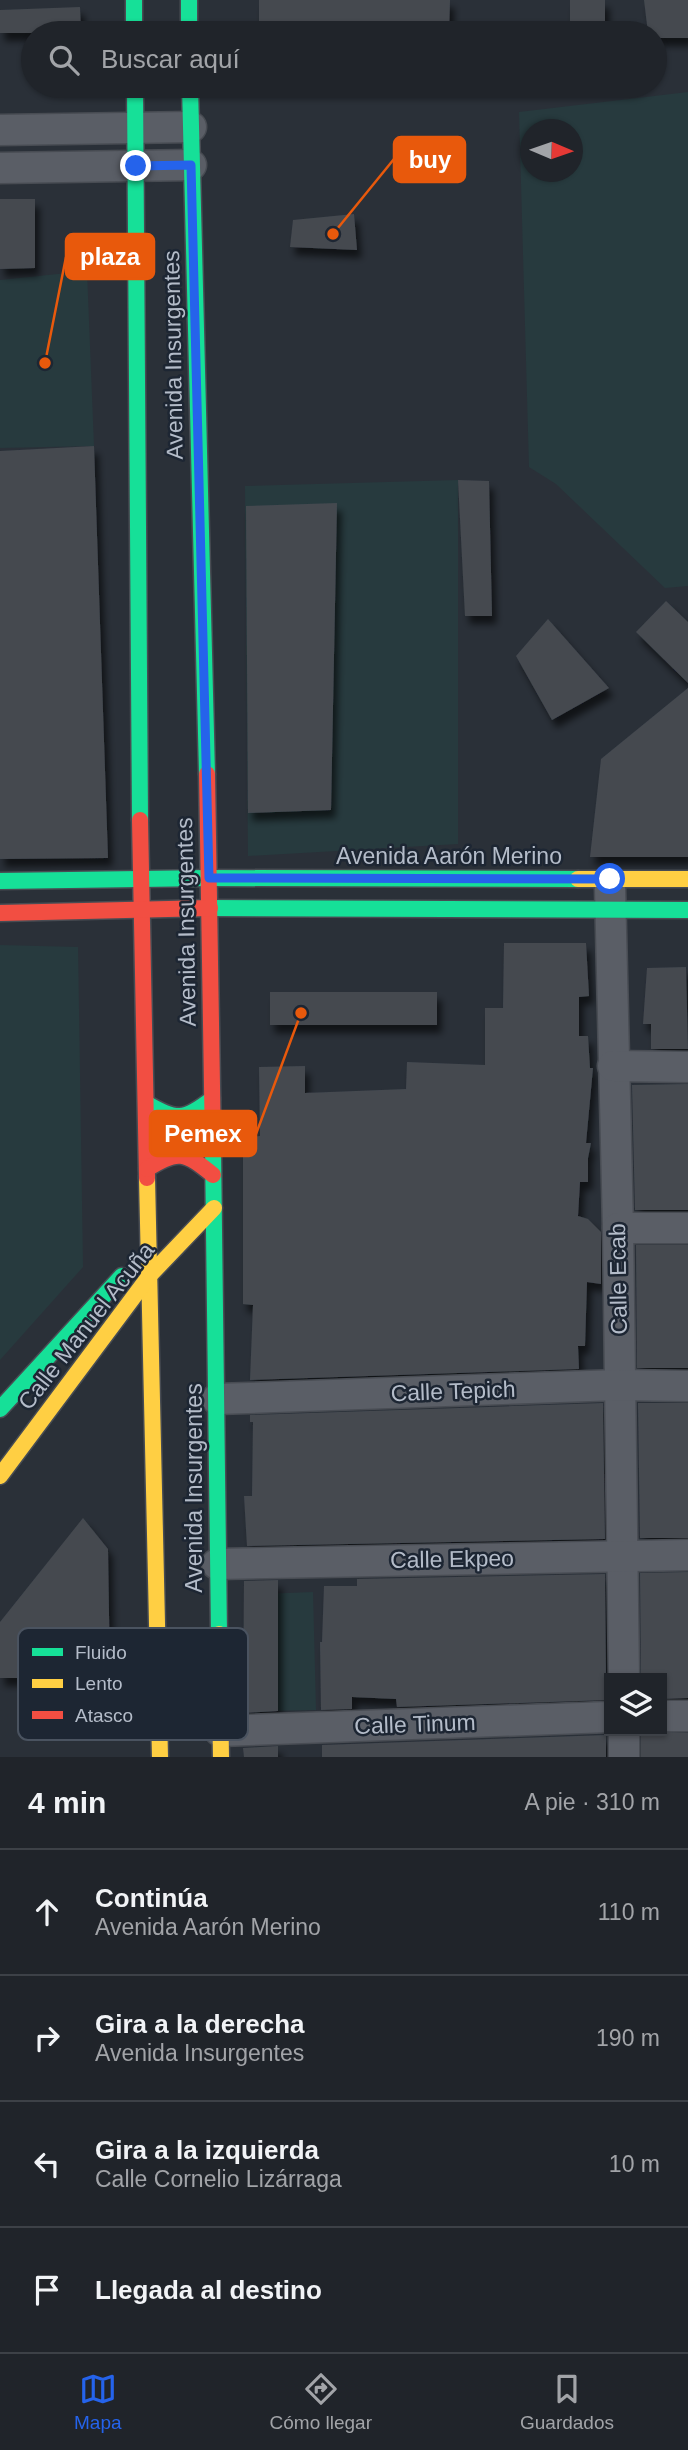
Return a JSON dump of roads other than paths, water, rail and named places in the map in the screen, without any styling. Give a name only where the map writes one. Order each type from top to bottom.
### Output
[{"type":"main road","points":[[134,0],[134,21]]},
{"type":"main road","points":[[189,0],[189,21]]},
{"type":"main road","name":"Avenida Insurgentes","points":[[135,98],[141,911],[157,1628]]},
{"type":"main road","name":"Avenida Insurgentes","points":[[190,98],[210,908],[218,1628]]},
{"type":"main road","name":"Avenida Aarón Merino","points":[[0,881],[209,878],[688,879]]},
{"type":"main road","points":[[0,913],[210,908],[688,910]]},
{"type":"main road","points":[[146,1103],[167,1116],[180,1118],[191,1116],[212,1100]]},
{"type":"main road","points":[[147,1169],[169,1155],[180,1153],[191,1157],[213,1175]]},
{"type":"main road","name":"Calle Manuel Acuña","points":[[0,1476],[150,1275],[214,1208]]},
{"type":"main road","name":"Calle Manuel Acuña","points":[[0,1409],[149,1246]]},
{"type":"street","points":[[0,130],[191,127]]},
{"type":"street","points":[[0,168],[191,165]]},
{"type":"street","name":"Calle Ecab","points":[[610,879],[624,1673]]},
{"type":"street","points":[[613,1066],[688,1067]]},
{"type":"street","points":[[618,1227],[688,1228]]},
{"type":"street","name":"Calle Tepich","points":[[217,1399],[619,1385],[688,1386]]},
{"type":"street","name":"Calle Ekpeo","points":[[217,1564],[688,1555]]},
{"type":"street","points":[[667,1716],[688,1716]]},
{"type":"street","name":"Calle Tinum","points":[[220,1744],[604,1717]]},
{"type":"street","points":[[624,1736],[624,1757]]},
{"type":"place","name":"buy","points":[[333,234]]},
{"type":"place","name":"plaza","points":[[45,363]]},
{"type":"place","name":"Pemex","points":[[301,1013]]}]
